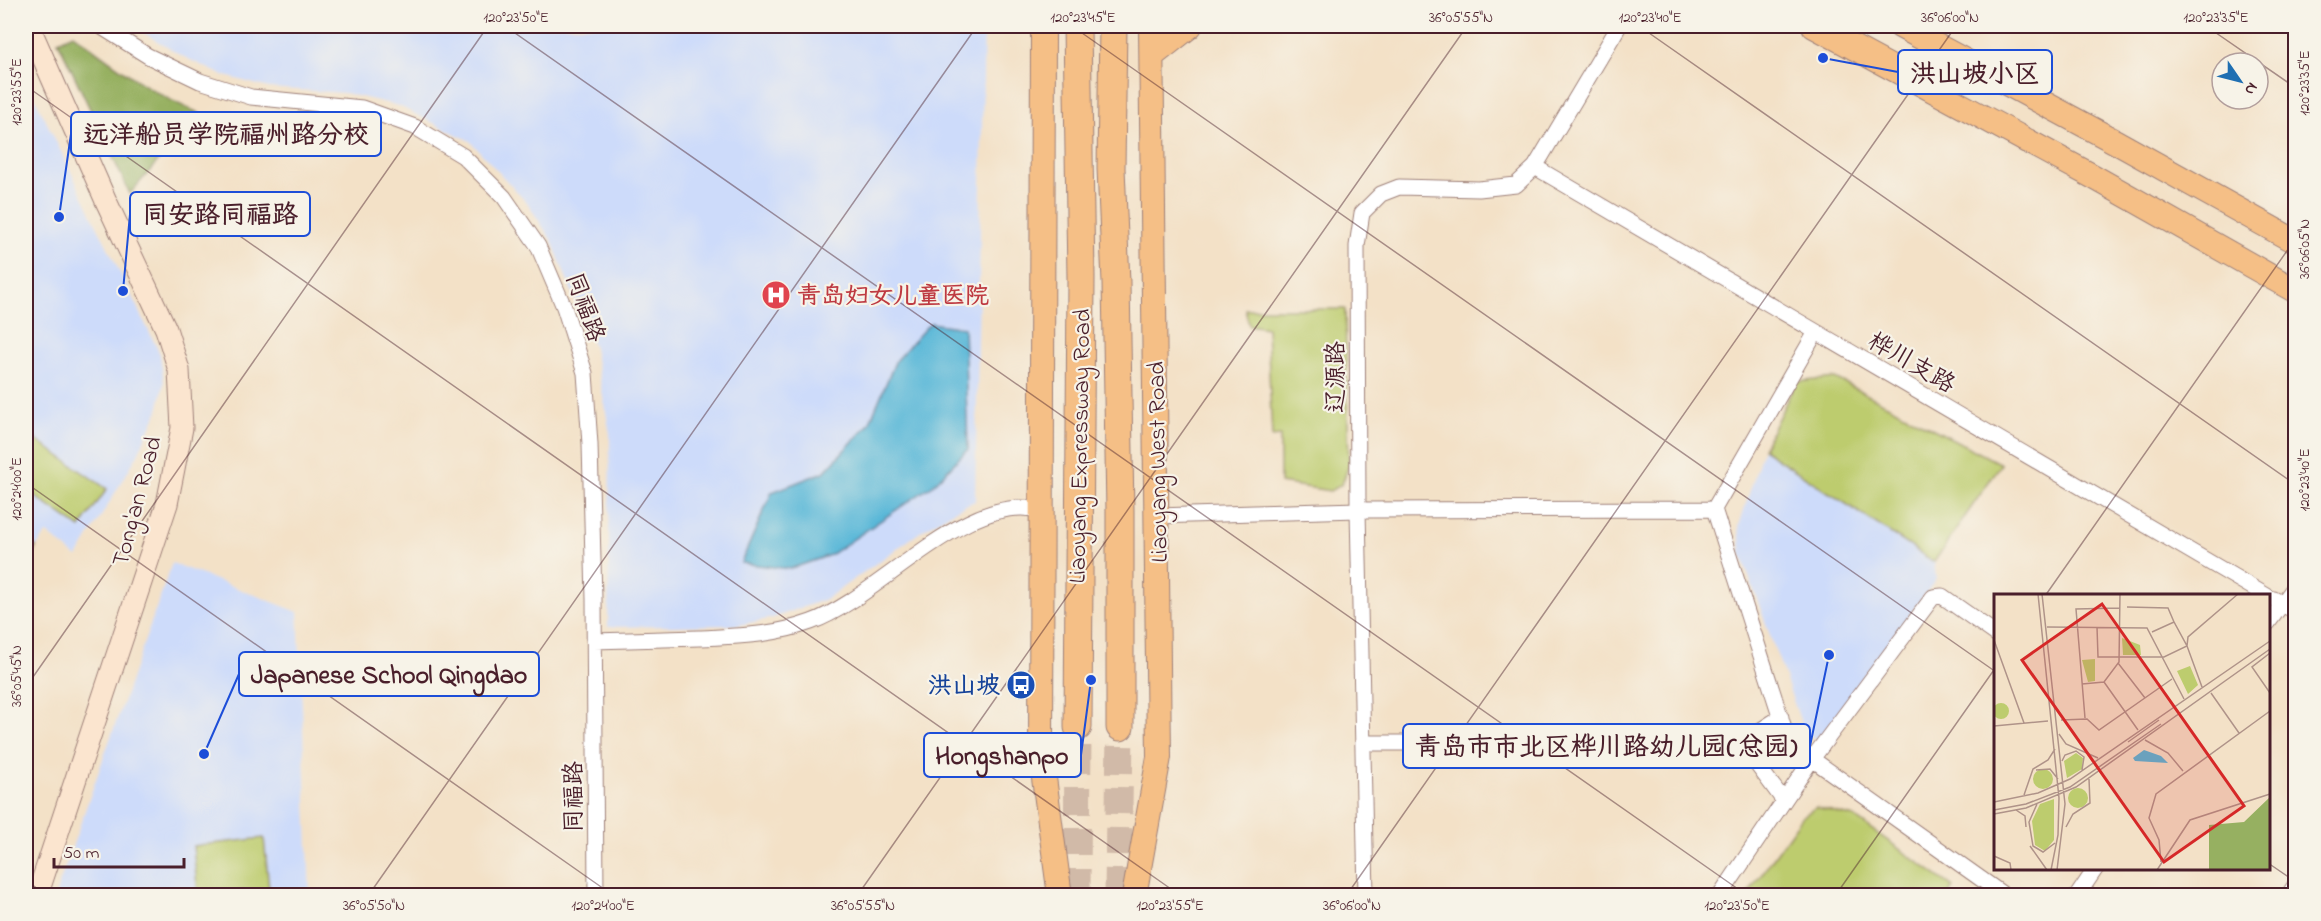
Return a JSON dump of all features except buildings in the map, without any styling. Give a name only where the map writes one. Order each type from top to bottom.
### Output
[{"type":"highway","name":"Liaoyang Expressway Road","points":[[1077,26],[1077,166],[1081,277],[1078,727]]},
{"type":"highway","name":"Liaoyang Expressway Road","points":[[1113,26],[1111,168],[1116,282],[1120,500],[1120,727]]},
{"type":"main road","points":[[1043,26],[1041,756],[1060,896]]},
{"type":"main road","name":"Liaoyang West Road","points":[[1134,896],[1160,757],[1151,26]]},
{"type":"main road","points":[[1153,55],[1190,26]]},
{"type":"main road","points":[[1814,26],[2094,177],[2295,291]]},
{"type":"main road","points":[[1900,26],[2116,142],[2295,242]]},
{"type":"street","name":"Tong'an Road","points":[[29,26],[166,329],[179,370],[182,428],[167,504],[37,896]]},
{"type":"street","name":"同福路","points":[[100,26],[148,56],[200,81],[251,97],[362,108],[415,127],[463,156],[504,197],[538,246],[564,307],[585,372],[590,444],[596,896]]},
{"type":"street","name":"辽源路","points":[[1366,896],[1358,510],[1357,246],[1362,213],[1381,195],[1399,187],[1479,189],[1516,185],[1535,167],[1619,26]]},
{"type":"street","name":"桦川支路","points":[[1535,167],[2264,594]]},
{"type":"street","points":[[1816,332],[1714,509],[1780,717],[1785,731],[1812,759],[2005,896]]},
{"type":"street","points":[[594,641],[763,635],[812,621],[859,596],[954,528],[994,512],[1030,507],[1042,511]]},
{"type":"street","points":[[1158,516],[1358,510],[1714,509]]},
{"type":"street","points":[[2270,619],[2278,602],[2295,585]]},
{"type":"street","points":[[1720,896],[1812,759],[1933,597],[1942,596],[1994,633]]},
{"type":"street","points":[[1363,744],[1741,743],[1780,717]]},
{"type":"street","points":[[1741,743],[1784,801]]},
{"type":"street","points":[[1049,818],[1049,896]]},
{"type":"street","points":[[2077,896],[2095,870]]},
{"type":"street","points":[[2288,896],[2295,884]]},
{"type":"shaded area","name":"青岛妇女儿童医院","points":[[133,26],[984,26],[975,501],[926,528],[826,599],[773,618],[739,625],[608,627],[610,434],[594,348],[552,241],[528,204],[470,141],[399,106],[345,93],[269,88],[222,75],[180,55]]},
{"type":"shaded area","points":[[26,80],[160,354],[164,383],[158,411],[137,456],[77,557],[47,533],[36,547],[26,539]]},
{"type":"shaded area","points":[[1763,449],[1934,562],[1936,579],[1819,741],[1804,731],[1741,554],[1739,526]]},
{"type":"shaded area","points":[[172,563],[298,612],[310,895],[55,896]]},
{"type":"green space","points":[[73,34],[149,88],[199,113],[130,194],[58,41]]},
{"type":"green space","points":[[1245,309],[1345,309],[1349,465],[1342,484],[1330,491],[1280,483],[1280,436],[1272,437],[1267,328],[1249,325]]},
{"type":"green space","points":[[1835,378],[2001,464],[1934,562],[1763,449],[1796,382]]},
{"type":"green space","points":[[26,433],[107,489],[80,528],[26,490]]},
{"type":"green space","points":[[26,539],[36,547],[26,566]]},
{"type":"green space","points":[[1816,807],[1854,817],[1953,887],[1948,896],[1747,895],[1802,817]]},
{"type":"green space","points":[[264,838],[269,889],[198,895],[193,846]]},
{"type":"water","points":[[930,323],[964,328],[968,449],[933,485],[830,555],[790,569],[741,563],[772,492],[824,472],[869,424],[896,360]]},
{"type":"tunnel","points":[[1077,896],[1078,727]]},
{"type":"tunnel","points":[[1118,896],[1120,727]]},
{"type":"place","name":"洪山坡小区","points":[[1823,58]]},
{"type":"place","name":"远洋船员学院福州路分校","points":[[59,217]]},
{"type":"place","name":"同安路同福路","points":[[123,291]]},
{"type":"place","name":"青岛妇女儿童医院","points":[[776,295]]},
{"type":"place","name":"青岛市市北区桦川路幼儿园(总园)","points":[[1829,655]]},
{"type":"place","name":"Hongshanpo","points":[[1091,680]]},
{"type":"place","name":"洪山坡","points":[[1021,685]]},
{"type":"place","name":"Japanese School Qingdao","points":[[204,754]]}]
